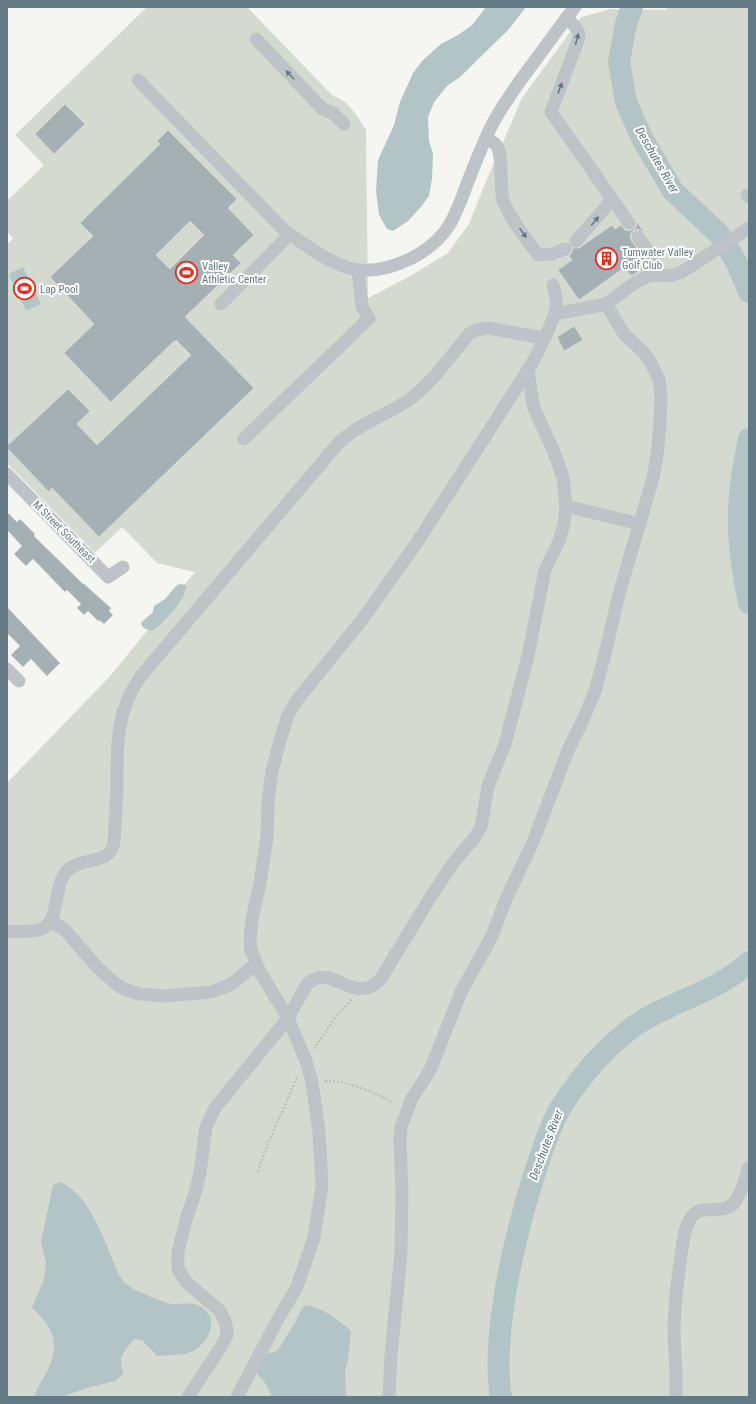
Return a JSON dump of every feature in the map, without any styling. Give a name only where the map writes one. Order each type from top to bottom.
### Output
[{"type":"street","points":[[138,80],[235,180],[290,234],[336,264],[350,269],[367,271],[383,269],[399,264],[428,249],[445,233],[495,120],[510,96],[575,7]]},
{"type":"street","points":[[566,18],[579,33],[579,38],[551,112],[629,223]]},
{"type":"street","points":[[256,39],[324,110],[333,113],[344,124]]},
{"type":"street","points":[[486,138],[496,145],[500,153],[500,182],[507,211],[538,255],[552,254],[565,249]]},
{"type":"street","points":[[576,241],[605,208],[611,198]]},
{"type":"street","points":[[555,314],[606,304],[633,284],[646,277],[656,275],[668,276],[682,272],[749,228]]},
{"type":"street","points":[[221,304],[290,234]]},
{"type":"street","points":[[638,237],[652,256],[656,275]]},
{"type":"street","points":[[244,439],[369,318],[362,307],[358,270]]},
{"type":"street","points":[[237,1397],[278,1319],[297,1287],[314,1238],[322,1186],[319,1132],[312,1082],[306,1061],[288,1018],[256,965],[251,950],[250,940],[252,918],[260,883],[267,837],[268,801],[272,771],[288,715],[297,700],[362,620],[418,542],[528,370],[555,314],[556,296],[553,285]]},
{"type":"street","points":[[389,1397],[391,1354],[401,1253],[401,1127],[412,1098],[431,1068],[461,992],[492,936],[506,899],[533,842],[569,748],[595,691],[606,654],[618,594],[653,478],[657,456],[660,417],[659,380],[650,361],[624,334],[606,304]]},
{"type":"street","points":[[7,931],[34,931],[41,929],[48,924],[53,913],[58,890],[64,873],[77,864],[102,858],[110,852],[114,842],[117,741],[121,717],[130,694],[141,676],[340,442],[359,427],[415,395],[438,371],[470,333],[476,330],[488,328],[544,338]]},
{"type":"street","points":[[188,1397],[215,1357],[225,1339],[227,1330],[220,1311],[186,1282],[178,1270],[178,1252],[199,1178],[206,1127],[215,1108],[288,1018],[307,984],[313,980],[328,977],[350,987],[362,989],[372,986],[380,980],[454,862],[479,832],[483,819],[488,786],[508,732],[528,656],[545,570],[562,533],[566,516],[563,478],[554,452],[534,408],[530,392],[528,370]]},
{"type":"street","name":"M Street Southeast","points":[[7,474],[108,577],[123,567]]},
{"type":"street","points":[[566,506],[640,524]]},
{"type":"street","points":[[7,669],[19,681]]},
{"type":"street","points":[[48,924],[56,924],[65,930],[94,964],[115,983],[124,989],[140,994],[166,996],[211,992],[232,984],[256,965]]},
{"type":"street","points":[[676,1397],[674,1323],[683,1241],[687,1227],[690,1218],[702,1210],[726,1208],[734,1204],[749,1167]]},
{"type":"path","points":[[312,1082],[328,1081],[348,1085],[373,1093],[392,1102]]},
{"type":"shaded area","points":[[147,7],[247,7],[333,96],[348,105],[356,115],[366,130],[368,298],[412,275],[448,253],[469,224],[522,98],[581,17],[611,9],[665,10],[668,7],[749,7],[749,1397],[7,1397],[7,783],[111,675],[195,572],[157,563],[122,527],[95,553],[7,463],[7,245],[13,238],[7,232],[7,201],[44,165],[15,135]]},
{"type":"shaded area","points":[[486,7],[526,7],[509,29],[460,77],[447,86],[434,102],[428,117],[429,141],[433,154],[432,179],[429,196],[408,221],[393,231],[387,229],[379,215],[376,191],[378,160],[394,125],[400,102],[413,73],[422,61],[441,44],[458,35],[472,25]]},
{"type":"shaded area","name":"Lap Pool","points":[[23,267],[41,304],[26,311],[9,274]]},
{"type":"shaded area","points":[[179,584],[186,585],[186,590],[179,603],[164,621],[154,630],[144,628],[141,623],[153,612],[154,606],[165,599]]},
{"type":"shaded area","points":[[61,1182],[78,1195],[90,1211],[119,1274],[125,1283],[140,1292],[167,1303],[193,1304],[200,1306],[208,1314],[211,1320],[211,1325],[210,1332],[203,1343],[189,1353],[157,1356],[142,1340],[134,1339],[121,1359],[124,1373],[115,1381],[87,1388],[61,1397],[35,1397],[38,1387],[51,1362],[54,1345],[53,1337],[46,1323],[32,1308],[44,1279],[46,1264],[41,1241],[53,1185]]},
{"type":"shaded area","points":[[306,1305],[324,1311],[351,1331],[348,1360],[345,1371],[346,1397],[272,1397],[264,1381],[258,1375],[256,1369],[266,1354],[278,1350],[296,1321],[302,1308]]},
{"type":"building","points":[[65,104],[85,124],[54,154],[35,134]]},
{"type":"building","points":[[168,130],[237,199],[228,208],[254,235],[233,255],[241,263],[185,317],[254,388],[99,537],[52,488],[49,492],[7,448],[7,446],[68,389],[90,411],[77,424],[97,445],[191,355],[176,340],[175,342],[174,341],[111,402],[64,353],[94,324],[50,277],[93,236],[80,223],[160,144],[157,141]],"holes":[[[190,221],[204,235],[170,269],[156,255]]]},
{"type":"building","name":"Tumwater Valley Golf Club","points":[[637,222],[644,232],[638,229],[634,230],[631,233],[630,238],[645,261],[646,267],[631,276],[625,267],[579,300],[558,270],[572,260],[569,256],[573,248],[579,248],[612,225],[615,229],[621,225],[625,230],[630,231],[636,227]]},
{"type":"building","points":[[574,326],[583,340],[564,351],[557,337]]},
{"type":"building","points":[[7,512],[17,522],[20,519],[35,534],[34,536],[83,584],[111,608],[109,611],[113,615],[104,624],[99,620],[98,621],[88,611],[84,615],[77,608],[81,604],[67,590],[65,592],[33,559],[26,566],[14,554],[22,546],[7,530]]},
{"type":"building","points":[[7,607],[60,663],[47,676],[31,659],[23,667],[11,655],[20,646],[7,633]]},
{"type":"waterway","name":"Deschutes River","points":[[632,7],[626,24],[619,62],[626,102],[643,140],[673,191],[719,234],[737,263],[749,292]]},
{"type":"waterway","name":"Deschutes River","points":[[749,439],[739,505],[741,559],[749,603]]},
{"type":"waterway","name":"Deschutes River","points":[[501,1397],[498,1363],[499,1340],[509,1271],[521,1218],[537,1166],[554,1121],[561,1107],[576,1085],[594,1064],[613,1044],[633,1027],[662,1010],[722,982],[749,962]]},
{"type":"place","name":"Tumwater Valley Golf Club","points":[[607,258]]},
{"type":"place","name":"Valley Athletic Center","points":[[187,272]]},
{"type":"place","name":"Lap Pool","points":[[25,289]]}]
